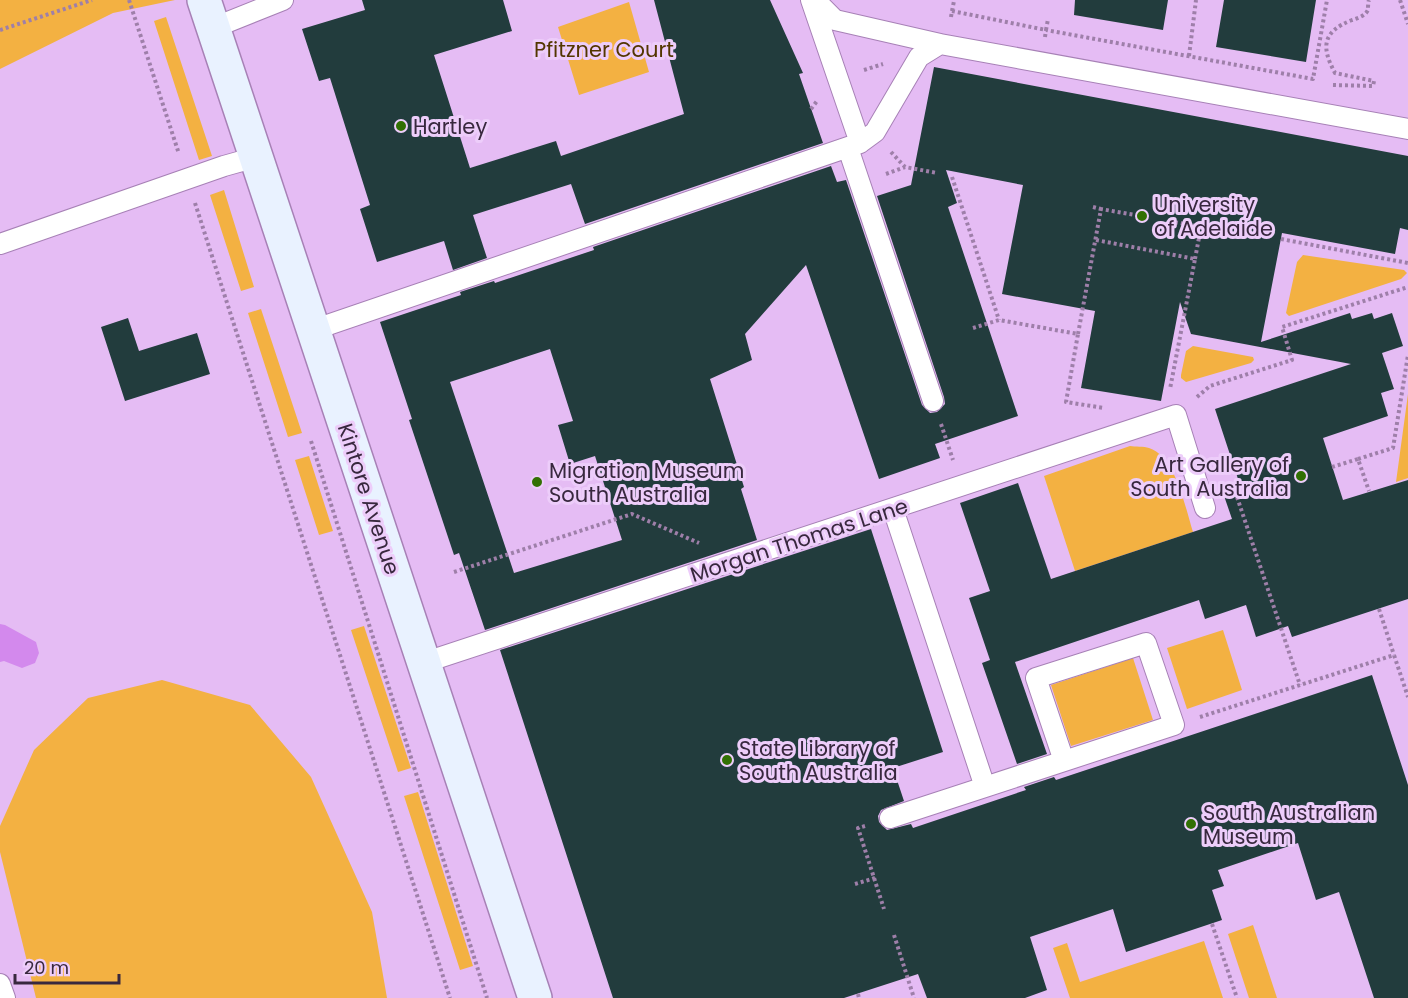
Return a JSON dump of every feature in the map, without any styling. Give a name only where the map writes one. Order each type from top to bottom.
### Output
[{"type":"street","name":"Kintore Avenue","points":[[209,14],[535,998]]},
{"type":"lane","points":[[209,14],[284,0]]},
{"type":"lane","points":[[813,0],[835,20],[940,44],[1408,129]]},
{"type":"lane","points":[[813,0],[854,145],[933,401]]},
{"type":"lane","points":[[313,330],[854,145],[875,132],[919,57],[940,44]]},
{"type":"lane","points":[[0,244],[187,178],[256,157]]},
{"type":"lane","points":[[1170,417],[1205,508]]},
{"type":"lane","name":"Morgan Thomas Lane","points":[[423,663],[1170,417]]},
{"type":"lane","points":[[893,509],[985,787]]},
{"type":"lane","points":[[890,818],[1174,725],[1146,643],[1036,678],[1064,761]]},
{"type":"lane","points":[[0,984],[5,998]]},
{"type":"path","points":[[0,30],[92,0]]},
{"type":"path","points":[[129,0],[450,998]]},
{"type":"path","points":[[1188,58],[1196,0]]},
{"type":"path","points":[[1070,34],[1188,58],[1313,79],[1327,0]]},
{"type":"path","points":[[1328,85],[1372,86],[1374,81],[1335,73],[1325,52],[1326,44],[1334,29],[1363,16],[1368,9],[1369,0]]},
{"type":"path","points":[[1400,0],[1408,24]]},
{"type":"path","points":[[952,11],[954,1]]},
{"type":"path","points":[[1046,30],[1048,19]]},
{"type":"path","points":[[1306,84],[1317,85]]},
{"type":"path","points":[[952,177],[999,320]]},
{"type":"path","points":[[1093,207],[1135,215]]},
{"type":"path","points":[[1101,209],[1066,402],[1110,409]]},
{"type":"path","points":[[1169,221],[1203,227],[1195,259],[1170,417]]},
{"type":"path","points":[[1281,239],[1408,263]]},
{"type":"path","points":[[1096,240],[1195,259]]},
{"type":"path","points":[[1170,417],[1210,386],[1292,360],[1282,327],[1408,286]]},
{"type":"path","points":[[973,328],[999,320],[1078,334]]},
{"type":"path","points":[[1332,467],[1393,448],[1408,355]]},
{"type":"path","points":[[940,423],[962,486]]},
{"type":"path","points":[[311,439],[487,998]]},
{"type":"path","points":[[1358,459],[1369,491]]},
{"type":"path","points":[[1270,487],[1237,497],[1300,686]]},
{"type":"path","points":[[454,572],[632,513],[705,545]]},
{"type":"path","points":[[1379,609],[1408,697]]},
{"type":"path","points":[[1174,725],[1394,655]]},
{"type":"path","points":[[884,909],[858,828],[890,818]]},
{"type":"path","points":[[855,884],[875,878]]},
{"type":"path","points":[[1212,924],[1237,998]]},
{"type":"path","points":[[894,935],[914,998]]},
{"type":"green space","points":[[0,0],[175,0],[113,13],[0,69]]},
{"type":"green space","name":"Pfitzner Court","points":[[629,2],[649,72],[579,95],[558,27]]},
{"type":"green space","points":[[166,17],[212,156],[199,160],[154,21]]},
{"type":"green space","points":[[224,190],[254,287],[241,291],[210,195]]},
{"type":"green space","points":[[1303,255],[1404,270],[1407,273],[1401,279],[1289,316],[1286,313],[1297,262]]},
{"type":"green space","points":[[261,309],[302,433],[288,437],[248,313]]},
{"type":"green space","points":[[1193,346],[1253,357],[1254,360],[1251,363],[1186,382],[1181,375],[1186,351]]},
{"type":"green space","points":[[1408,394],[1408,478],[1396,482]]},
{"type":"green space","points":[[1130,446],[1149,448],[1166,461],[1183,497],[1193,532],[1075,571],[1044,476]]},
{"type":"green space","points":[[309,456],[333,531],[319,535],[295,460]]},
{"type":"green space","points":[[364,626],[411,768],[398,772],[351,630]]},
{"type":"green space","points":[[1223,630],[1242,690],[1187,709],[1167,648]]},
{"type":"green space","points":[[1133,658],[1153,720],[1071,746],[1051,685]]},
{"type":"green space","points":[[162,680],[250,705],[311,777],[372,912],[387,998],[36,998],[0,852],[0,826],[34,750],[88,698]]},
{"type":"green space","points":[[418,792],[473,966],[460,970],[404,796]]},
{"type":"green space","points":[[1253,925],[1277,998],[1249,998],[1228,934]]},
{"type":"green space","points":[[1204,941],[1223,998],[1070,998],[1053,948],[1067,943],[1080,982]]},
{"type":"shaded area","points":[[0,624],[36,642],[39,653],[35,663],[22,668],[4,661],[0,662]]},
{"type":"building","points":[[362,0],[503,0],[512,31],[434,55],[470,168],[556,141],[561,156],[684,114],[654,0],[770,0],[803,73],[799,74],[823,143],[585,224],[571,184],[473,215],[487,258],[453,270],[444,241],[377,262],[360,209],[370,205],[330,78],[319,81],[302,29],[365,10]]},
{"type":"building","points":[[1075,0],[1168,0],[1163,30],[1074,15]]},
{"type":"building","points":[[1224,0],[1316,0],[1306,62],[1216,47]]},
{"type":"building","points":[[934,67],[1408,156],[1408,230],[1400,228],[1395,254],[1282,233],[1261,342],[1350,313],[1352,319],[1372,313],[1374,319],[1392,313],[1403,346],[1382,353],[1394,389],[1381,393],[1388,416],[1323,438],[1343,500],[1408,480],[1408,599],[1292,637],[1288,626],[1256,637],[1246,605],[1205,619],[1199,600],[1015,662],[1047,754],[1017,764],[982,663],[990,660],[969,598],[990,591],[960,503],[1018,483],[1051,579],[1232,519],[1221,487],[1239,482],[1215,409],[1351,364],[1191,334],[1180,302],[1161,401],[1081,388],[1095,311],[1002,294],[1023,185],[946,170],[957,203],[948,207],[1018,416],[935,444],[940,458],[879,479],[806,265],[745,334],[752,360],[710,379],[744,487],[741,489],[757,540],[485,630],[459,553],[454,555],[409,420],[412,419],[380,322],[461,295],[460,292],[494,281],[495,283],[594,250],[593,247],[831,166],[837,182],[846,180],[922,405],[930,413],[937,412],[945,404],[944,397],[877,196],[911,185]],"holes":[[[550,349],[573,421],[558,425],[570,464],[595,456],[622,540],[514,573],[450,382]]]},
{"type":"building","points":[[128,318],[139,351],[197,333],[210,374],[125,401],[101,327]]},
{"type":"building","name":"State Library of South Australia","points":[[871,529],[943,752],[893,768],[904,801],[881,810],[878,816],[879,822],[887,830],[911,824],[913,828],[1026,790],[1024,787],[1054,777],[1056,780],[1372,675],[1408,785],[1408,998],[1374,998],[1339,892],[1316,900],[1298,843],[1218,870],[1224,886],[1212,890],[1222,920],[1126,952],[1113,909],[1030,937],[1047,990],[1025,998],[927,998],[918,974],[844,998],[613,998],[500,650]]},
{"type":"place","name":"Hartley","points":[[401,126]]},
{"type":"place","name":"University of Adelaide","points":[[1142,216]]},
{"type":"place","name":"Art Gallery of South Australia","points":[[1301,476]]},
{"type":"place","name":"Migration Museum South Australia","points":[[537,482]]},
{"type":"place","name":"State Library of South Australia","points":[[727,760]]},
{"type":"place","name":"South Australian Museum","points":[[1191,824]]}]
